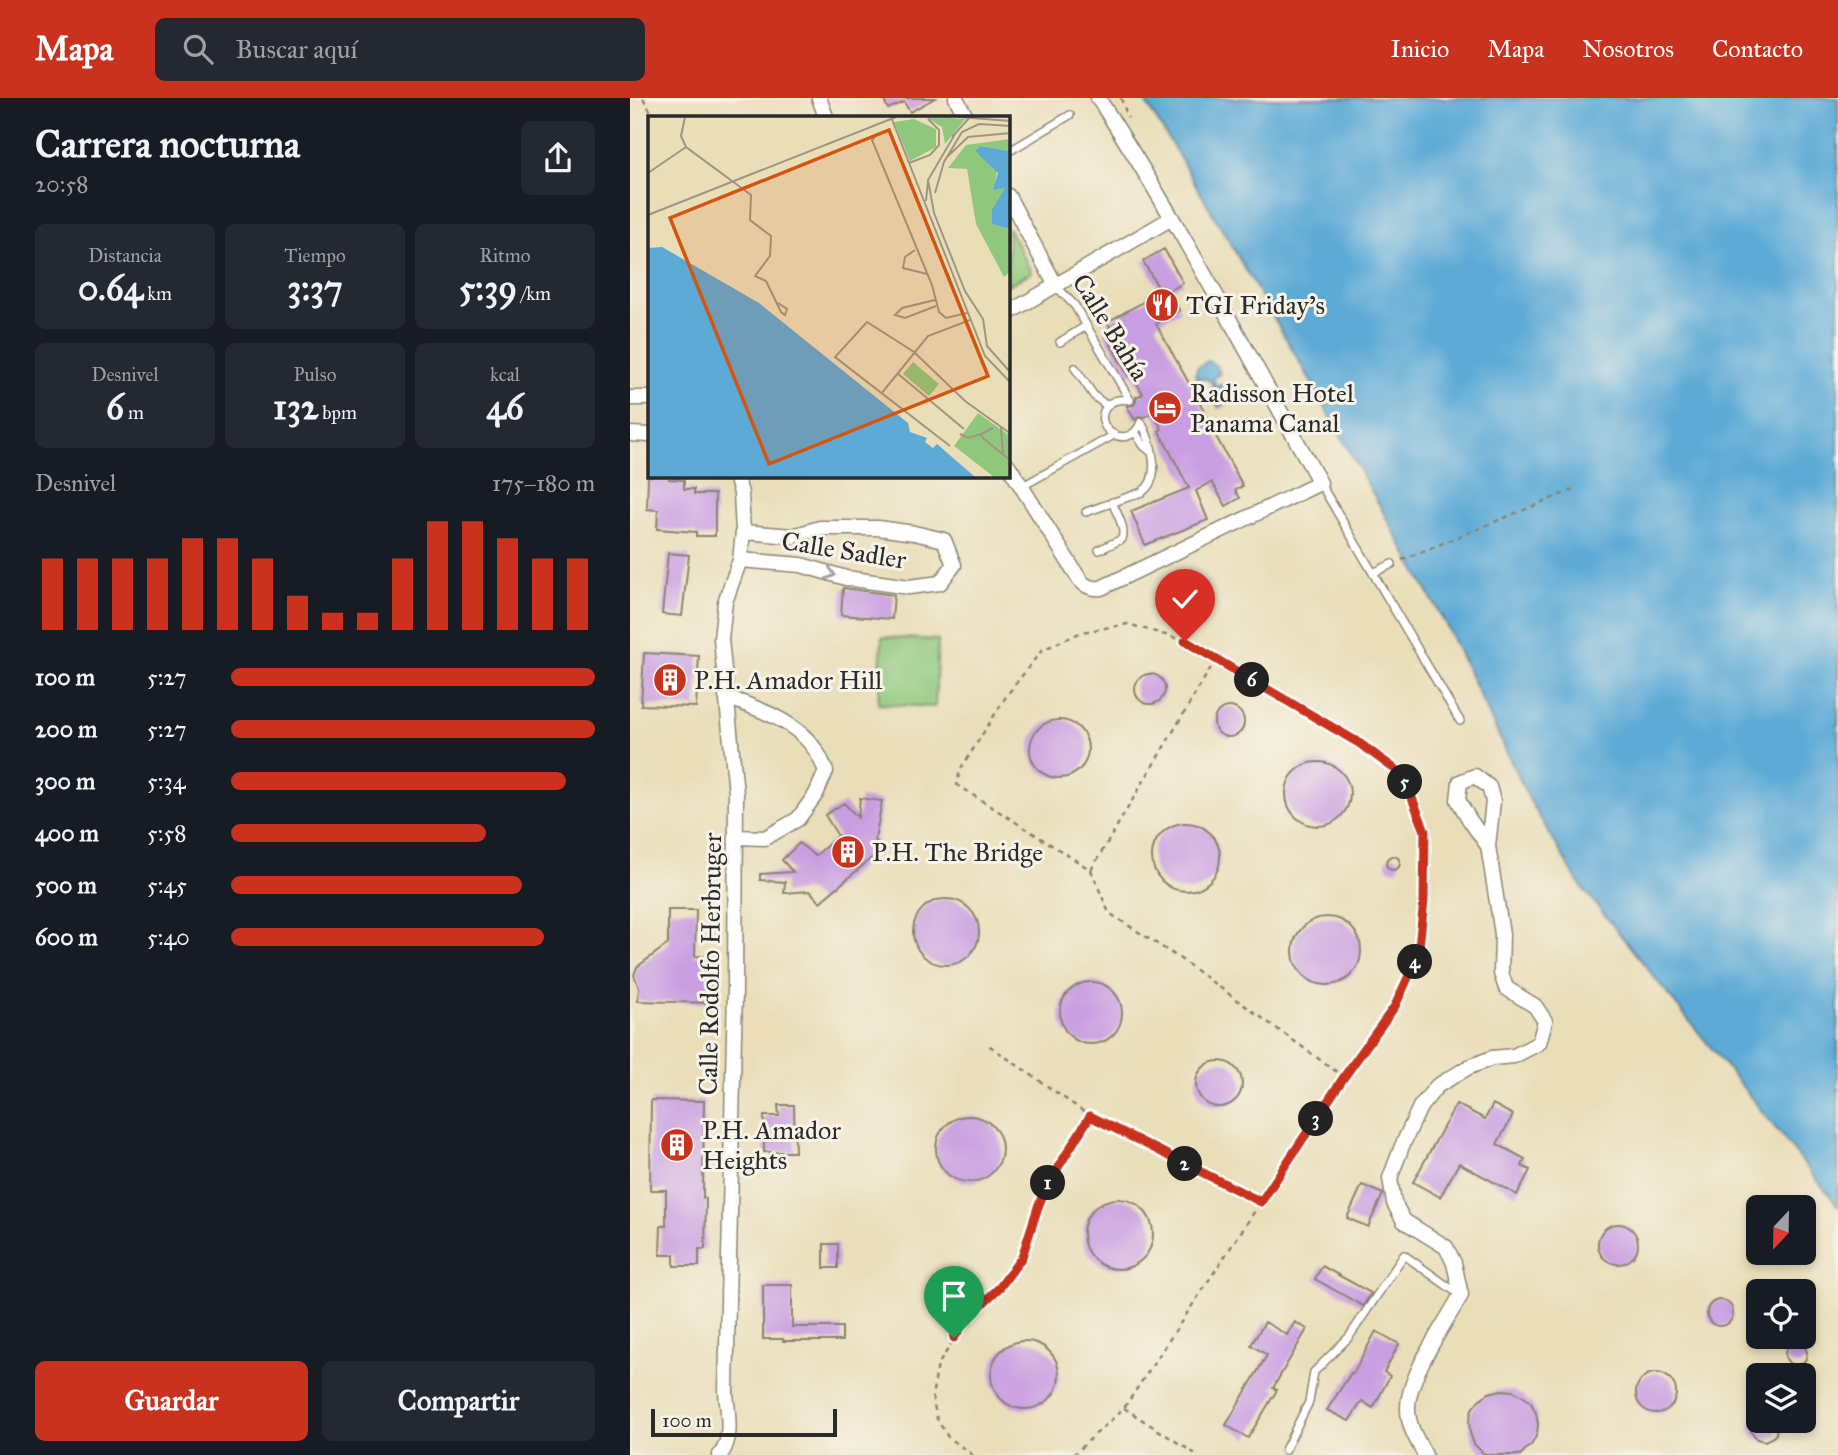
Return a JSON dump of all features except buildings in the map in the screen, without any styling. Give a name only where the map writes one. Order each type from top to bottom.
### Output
[{"type":"street","points":[[819,98],[826,116]]},
{"type":"street","points":[[956,98],[965,116]]},
{"type":"street","points":[[1010,468],[1080,580],[1094,589],[1320,483],[1138,159],[1098,98]]},
{"type":"street","name":"Calle Bahía","points":[[1010,200],[1056,286]]},
{"type":"street","points":[[1010,312],[1172,218]]},
{"type":"street","points":[[630,398],[648,398]]},
{"type":"street","points":[[630,435],[648,435]]},
{"type":"street","name":"Calle Rodolfo Herbruger","points":[[720,1455],[726,1448],[729,1437],[726,1391],[736,837],[736,793],[721,639],[725,602],[740,561],[743,532],[741,492],[737,478]]},
{"type":"street","name":"Calle Sadler","points":[[740,561],[801,565],[846,578],[909,587],[940,583],[954,565],[944,540],[914,533],[878,528],[820,528],[793,536],[743,532]]},
{"type":"street","points":[[726,697],[763,710],[795,730],[815,749],[826,771],[816,794],[798,819],[765,838],[736,837]]},
{"type":"street","points":[[1425,1455],[1411,1429],[1408,1409],[1410,1394],[1419,1369],[1461,1295],[1454,1263],[1446,1247],[1404,1221],[1394,1203],[1390,1178],[1420,1107],[1437,1086],[1469,1067],[1492,1058],[1514,1056],[1539,1043],[1545,1021],[1535,1006],[1506,988],[1501,973],[1502,934],[1488,846]]},
{"type":"lane","points":[[1010,151],[1070,115]]},
{"type":"lane","name":"Calle Bahía","points":[[1056,286],[1074,306],[1130,400],[1118,400],[1107,406],[1103,422],[1114,435]]},
{"type":"lane","points":[[1060,342],[1086,326]]},
{"type":"lane","points":[[1075,368],[1094,396],[1107,406]]},
{"type":"lane","name":"Calle Bahía","points":[[1135,432],[1141,420],[1151,451]]},
{"type":"lane","points":[[1021,486],[1114,435],[1123,437],[1135,432],[1151,451],[1154,474],[1148,488],[1086,512]]},
{"type":"lane","points":[[1320,483],[1460,721]]},
{"type":"lane","points":[[1099,550],[1122,540],[1124,536],[1112,502]]},
{"type":"lane","points":[[1373,573],[1392,564]]},
{"type":"lane","points":[[1285,1450],[1309,1402],[1314,1372],[1349,1337],[1404,1255],[1461,1295]]},
{"type":"path","points":[[643,98],[653,116]]},
{"type":"path","points":[[1392,564],[1577,488]]},
{"type":"path","points":[[1073,1455],[1124,1408],[1344,1077],[1395,1006],[1418,956],[1424,901],[1425,831],[1403,775],[1359,743],[1185,641],[1128,624],[1082,632],[1042,650],[1007,695],[960,770],[957,785],[1091,870],[1109,913],[1180,958],[1344,1077]]},
{"type":"path","points":[[1091,870],[1216,659]]},
{"type":"path","points":[[987,1044],[1090,1116],[1261,1202]]},
{"type":"path","points":[[973,1455],[947,1437],[937,1419],[932,1396],[939,1365],[965,1320],[1000,1287],[1022,1257],[1046,1187],[1090,1116]]},
{"type":"path","points":[[1124,1408],[1198,1455]]},
{"type":"green space","points":[[1010,231],[1032,272],[1010,284]]},
{"type":"green space","points":[[882,637],[938,640],[935,707],[878,704]]},
{"type":"water","points":[[1143,98],[1838,98],[1838,1206],[1578,882],[1529,799],[1446,625],[1301,364]]},
{"type":"water","points":[[1208,361],[1215,365],[1220,373],[1214,378],[1214,383],[1222,385],[1231,401],[1219,408],[1212,396],[1213,384],[1207,379],[1197,378],[1195,374],[1198,367]]},
{"type":"place","name":"TGI Friday's","points":[[1162,305]]},
{"type":"place","name":"Radisson Hotel Panama Canal","points":[[1165,408]]},
{"type":"place","name":"P.H. Amador Hill","points":[[670,680]]},
{"type":"place","name":"P.H. The Bridge","points":[[848,852]]},
{"type":"place","name":"P.H. Amador Heights","points":[[677,1145]]},
{"type":"route","points":[[954,1338],[965,1320],[1000,1287],[1022,1257],[1046,1187],[1090,1116],[1261,1202],[1395,1006],[1418,956],[1424,901],[1425,831],[1403,775],[1359,743],[1185,641]]}]
